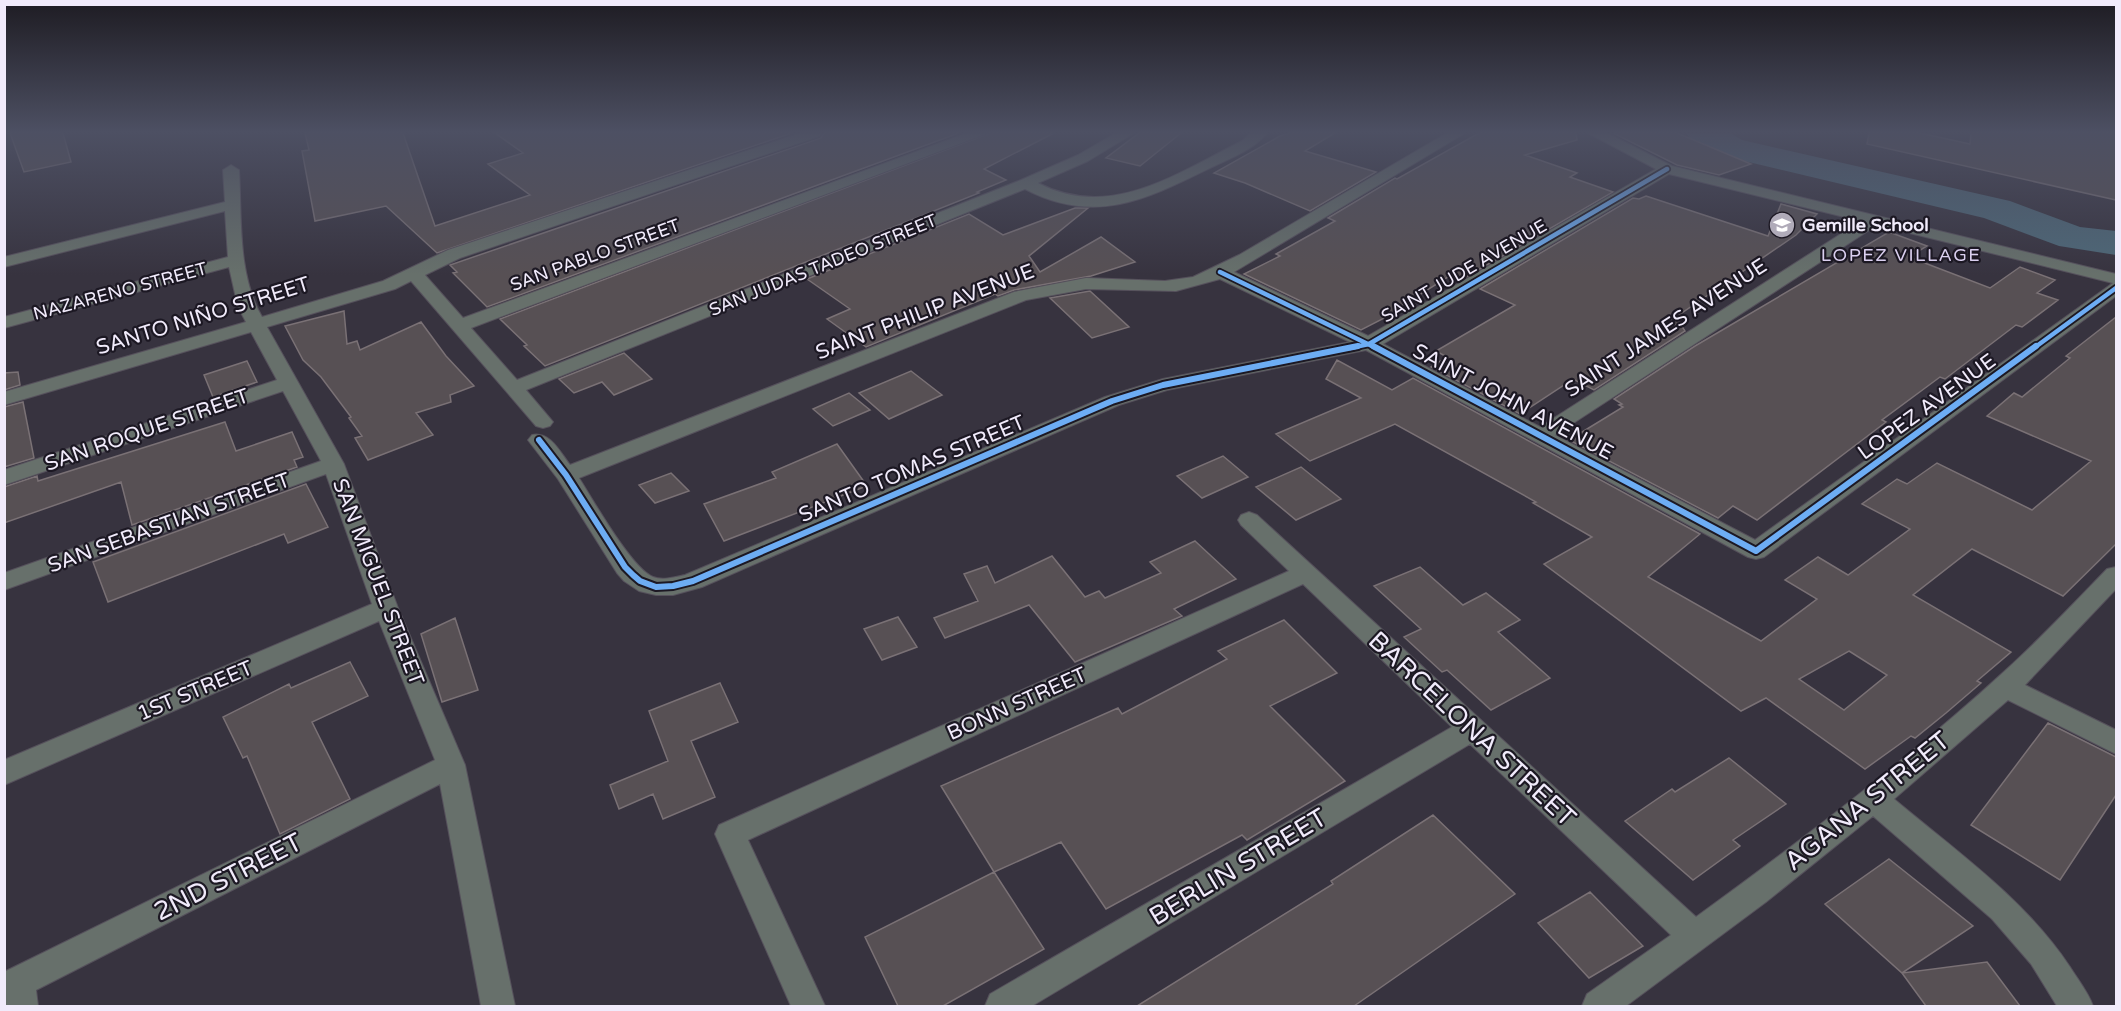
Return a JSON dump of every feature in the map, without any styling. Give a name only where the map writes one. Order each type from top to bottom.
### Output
[{"type":"street","name":"SAN MIGUEL STREET","points":[[232,180],[236,260],[241,289],[256,323],[333,464],[386,608],[451,765],[498,1006]]},
{"type":"street","name":"SANTO NIÑO STREET","points":[[4,399],[388,285],[454,254],[676,180]]},
{"type":"street","name":"SAN PABLO STREET","points":[[459,326],[855,180]]},
{"type":"street","name":"SAN JUDAS TADEO STREET","points":[[514,388],[634,342],[1032,180]]},
{"type":"street","points":[[1026,183],[1051,196],[1103,202],[1133,198],[1152,192],[1175,180]]},
{"type":"street","name":"SAINT PHILIP AVENUE","points":[[566,475],[1020,296],[1094,283],[1186,284],[1220,272],[1378,180]]},
{"type":"street","name":"SAINT JUDE AVENUE","points":[[1369,345],[1648,180]]},
{"type":"street","points":[[1714,180],[2116,279]]},
{"type":"street","points":[[4,262],[234,204]]},
{"type":"street","name":"SAINT JAMES AVENUE","points":[[1541,435],[1876,219]]},
{"type":"street","name":"NAZARENO STREET","points":[[4,323],[236,260]]},
{"type":"street","name":"SAINT JOHN AVENUE","points":[[1220,272],[1369,345],[1756,551]]},
{"type":"street","name":"SANTO TOMAS STREET","points":[[414,273],[514,388],[566,475],[626,567],[637,581],[653,587],[673,587],[693,581],[1112,401],[1162,385],[1369,345]]},
{"type":"street","name":"LOPEZ AVENUE","points":[[1756,551],[2116,288]]},
{"type":"street","name":"SAN ROQUE STREET","points":[[4,478],[290,382]]},
{"type":"street","name":"SAN SEBASTIAN STREET","points":[[4,582],[333,464]]},
{"type":"street","name":"BARCELONA STREET","points":[[1249,520],[1304,574],[1474,728],[1695,937]]},
{"type":"street","name":"BONN STREET","points":[[808,1006],[729,834],[1304,574]]},
{"type":"street","name":"AGANA STREET","points":[[1599,1006],[1695,937],[1874,799],[2005,687],[2116,575]]},
{"type":"street","name":"1ST STREET","points":[[4,773],[386,608]]},
{"type":"street","points":[[2005,687],[2116,743]]},
{"type":"street","name":"BERLIN STREET","points":[[1002,1006],[1474,728]]},
{"type":"street","name":"2ND STREET","points":[[14,993],[451,765]]},
{"type":"street","points":[[1874,799],[2003,909],[2042,953],[2076,1006]]},
{"type":"building","points":[[307,180],[419,180],[435,226],[530,195],[510,180],[652,180],[437,253],[386,206],[315,221]]},
{"type":"building","points":[[698,180],[831,180],[487,307],[453,273],[457,272],[450,265]]},
{"type":"building","points":[[866,180],[1006,180],[977,192],[979,193],[545,366],[500,319]]},
{"type":"building","points":[[1236,180],[1362,180],[1310,211]]},
{"type":"building","points":[[1391,180],[1579,180],[1613,192],[1461,280],[1451,275],[1395,310],[1398,311],[1361,330],[1244,274],[1280,256],[1276,254],[1335,221],[1328,218]]},
{"type":"building","points":[[2028,180],[2116,180],[2116,200]]},
{"type":"building","points":[[1646,196],[1768,236],[1781,204],[1817,214],[1796,235],[1676,317],[1685,331],[1594,390],[1573,379],[1520,414],[1431,367],[1447,357],[1436,351],[1515,305],[1480,289],[1633,198],[1639,199]]},
{"type":"building","points":[[1075,208],[1088,208],[1029,256],[1040,272],[1101,237],[1135,262],[1091,276],[1014,290],[998,296],[995,294],[866,347],[827,319],[850,309],[807,279],[969,214],[1003,235]]},
{"type":"building","points":[[1889,232],[1927,246],[1909,257],[1990,288],[2020,267],[2055,280],[2037,293],[2058,300],[2022,327],[2016,325],[1945,379],[1940,377],[1882,420],[1886,422],[1757,520],[1733,506],[1718,518],[1569,440],[1623,407],[1614,399],[1695,346]]},
{"type":"building","points":[[1090,291],[1129,327],[1092,338],[1050,298]]},
{"type":"building","points":[[344,311],[347,344],[357,341],[360,350],[421,322],[446,356],[474,386],[450,395],[451,402],[416,413],[433,435],[368,460],[355,438],[362,436],[349,418],[351,417],[321,377],[303,360],[285,326]]},
{"type":"building","points":[[2116,317],[2116,544],[2063,596],[1972,549],[1913,595],[2011,652],[1977,681],[1981,683],[1915,738],[1911,736],[1865,769],[1766,698],[1741,711],[1544,564],[1592,537],[1533,503],[1536,502],[1395,424],[1310,461],[1276,434],[1361,398],[1326,379],[1337,360],[1392,390],[1413,378],[1700,534],[1648,577],[1761,641],[1817,599],[1785,580],[1818,557],[1848,575],[1910,529],[1862,504],[1897,479],[1907,484],[1937,463],[2032,510],[2091,461],[1987,416],[2014,393],[2022,397],[2070,358],[2066,356]],"holes":[[[1849,651],[1887,675],[1844,710],[1799,679]]]},
{"type":"building","points":[[624,353],[652,379],[614,395],[602,382],[574,393],[559,379]]},
{"type":"building","points":[[247,361],[257,382],[213,397],[204,375]]},
{"type":"building","points":[[911,371],[942,395],[889,419],[859,393]]},
{"type":"building","points":[[18,372],[20,385],[4,390],[4,373]]},
{"type":"building","points":[[849,393],[870,410],[833,426],[813,409]]},
{"type":"building","points":[[23,402],[34,458],[4,467],[4,407]]},
{"type":"building","points":[[225,422],[236,451],[292,432],[303,457],[294,460],[297,467],[132,525],[121,482],[4,523],[4,487],[37,476],[38,481]]},
{"type":"building","points":[[837,444],[867,486],[724,541],[704,504],[776,478],[772,472]]},
{"type":"building","points":[[1223,456],[1248,477],[1202,498],[1177,476]]},
{"type":"building","points":[[1301,467],[1341,499],[1296,520],[1256,487]]},
{"type":"building","points":[[671,473],[689,491],[655,503],[639,485]]},
{"type":"building","points":[[306,484],[328,527],[288,543],[284,534],[108,602],[93,562]]},
{"type":"building","points":[[1195,541],[1236,579],[1174,609],[1182,616],[1075,662],[1029,605],[945,638],[934,618],[978,601],[964,574],[987,566],[995,583],[1052,556],[1085,597],[1099,591],[1105,598],[1161,573],[1150,562]]},
{"type":"building","points":[[1420,567],[1463,605],[1486,593],[1520,620],[1498,632],[1550,678],[1491,710],[1447,670],[1442,672],[1404,637],[1421,629],[1374,586]]},
{"type":"building","points":[[898,617],[917,647],[882,660],[864,629]]},
{"type":"building","points":[[455,618],[478,690],[442,702],[421,634]]},
{"type":"building","points":[[1284,620],[1337,673],[1270,706],[1345,781],[1247,840],[1242,835],[1106,909],[1061,842],[994,872],[941,786],[1118,708],[1122,714],[1227,659],[1218,651]]},
{"type":"building","points":[[350,662],[368,696],[312,722],[350,799],[280,834],[247,756],[243,758],[223,717],[289,684],[291,688]]},
{"type":"building","points":[[720,683],[738,722],[691,741],[715,797],[663,819],[653,794],[619,809],[610,785],[668,761],[649,711]]},
{"type":"building","points":[[2048,723],[2116,757],[2116,795],[2060,880],[1971,825]]},
{"type":"building","points":[[1729,758],[1786,804],[1733,840],[1740,846],[1693,880],[1625,821],[1672,789],[1675,792]]},
{"type":"building","points":[[1433,815],[1515,894],[1354,1006],[1137,1006],[1333,884],[1331,881]]},
{"type":"building","points":[[1889,859],[1973,926],[1902,973],[1825,904]]},
{"type":"building","points":[[994,872],[1044,949],[943,1006],[898,1006],[865,937]]},
{"type":"building","points":[[1590,892],[1643,946],[1589,978],[1538,923]]},
{"type":"building","points":[[1987,962],[2020,1006],[1926,1006],[1902,973]]},
{"type":"waterway","points":[[1871,180],[1996,209],[2073,238],[2116,243]]},
{"type":"cycle path","points":[[539,440],[566,475],[625,567],[648,585],[664,587],[682,584],[1112,401],[1163,385],[1369,344],[1648,180]]},
{"type":"cycle path","points":[[1220,272],[1369,344],[1756,551],[2116,288]]},
{"type":"place","name":"Gemille School","points":[[1782,225]]},
{"type":"district","name":"LOPEZ VILLAGE","points":[[1901,255]]}]
